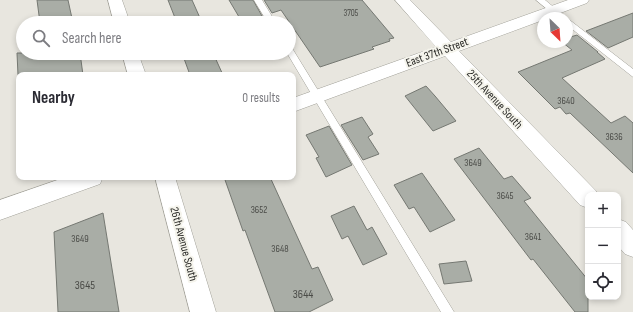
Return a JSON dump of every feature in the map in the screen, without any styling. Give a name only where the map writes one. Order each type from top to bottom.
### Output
[{"type":"street","points":[[115,0],[120,16]]},
{"type":"street","name":"25th Avenue South","points":[[402,0],[585,195]]},
{"type":"street","name":"East 37th Street","points":[[561,12],[582,0]]},
{"type":"street","name":"East 37th Street","points":[[296,104],[448,49],[537,21]]},
{"type":"street","points":[[132,60],[136,72]]},
{"type":"street","points":[[0,210],[85,180]]},
{"type":"street","name":"26th Avenue South","points":[[166,180],[203,312]]},
{"type":"street","points":[[621,233],[633,246]]},
{"type":"lane","points":[[258,0],[268,16]]},
{"type":"lane","points":[[540,0],[555,12]]},
{"type":"lane","points":[[573,26],[633,74]]},
{"type":"lane","points":[[295,60],[448,312]]},
{"type":"building","points":[[37,0],[68,0],[71,16],[39,16]]},
{"type":"building","points":[[168,0],[192,0],[199,16],[174,16]]},
{"type":"building","points":[[229,0],[253,0],[262,16],[238,16]]},
{"type":"building","points":[[264,0],[362,0],[394,38],[389,39],[390,41],[372,47],[374,49],[320,67],[296,32],[296,16],[285,16],[281,10],[272,13]]},
{"type":"building","points":[[633,13],[633,37],[608,48],[586,31]]},
{"type":"building","points":[[577,35],[605,59],[562,78],[611,123],[625,116],[633,123],[633,173],[570,113],[566,114],[560,107],[555,109],[518,72],[572,50],[570,48],[573,48],[573,36]]},
{"type":"building","points":[[17,60],[81,60],[83,72],[18,72]]},
{"type":"building","points":[[185,60],[216,60],[222,72],[189,72]]},
{"type":"building","points":[[426,86],[456,121],[433,131],[405,96]]},
{"type":"building","points":[[362,117],[373,134],[368,137],[379,154],[363,160],[341,125]]},
{"type":"building","points":[[329,126],[352,165],[326,177],[316,158],[319,157],[306,135]]},
{"type":"building","points":[[479,148],[504,179],[512,176],[531,198],[524,201],[585,276],[585,300],[588,300],[588,312],[575,312],[533,259],[531,260],[454,159]]},
{"type":"building","points":[[422,173],[455,220],[430,232],[414,207],[409,209],[394,185]]},
{"type":"building","points":[[225,180],[271,180],[312,269],[318,267],[333,300],[309,312],[275,312],[245,230],[243,231]]},
{"type":"building","points":[[354,206],[367,230],[372,227],[387,254],[363,265],[348,236],[342,239],[331,216]]},
{"type":"building","points":[[103,213],[119,312],[58,312],[54,232]]},
{"type":"building","points":[[466,261],[472,281],[444,284],[439,264]]}]
